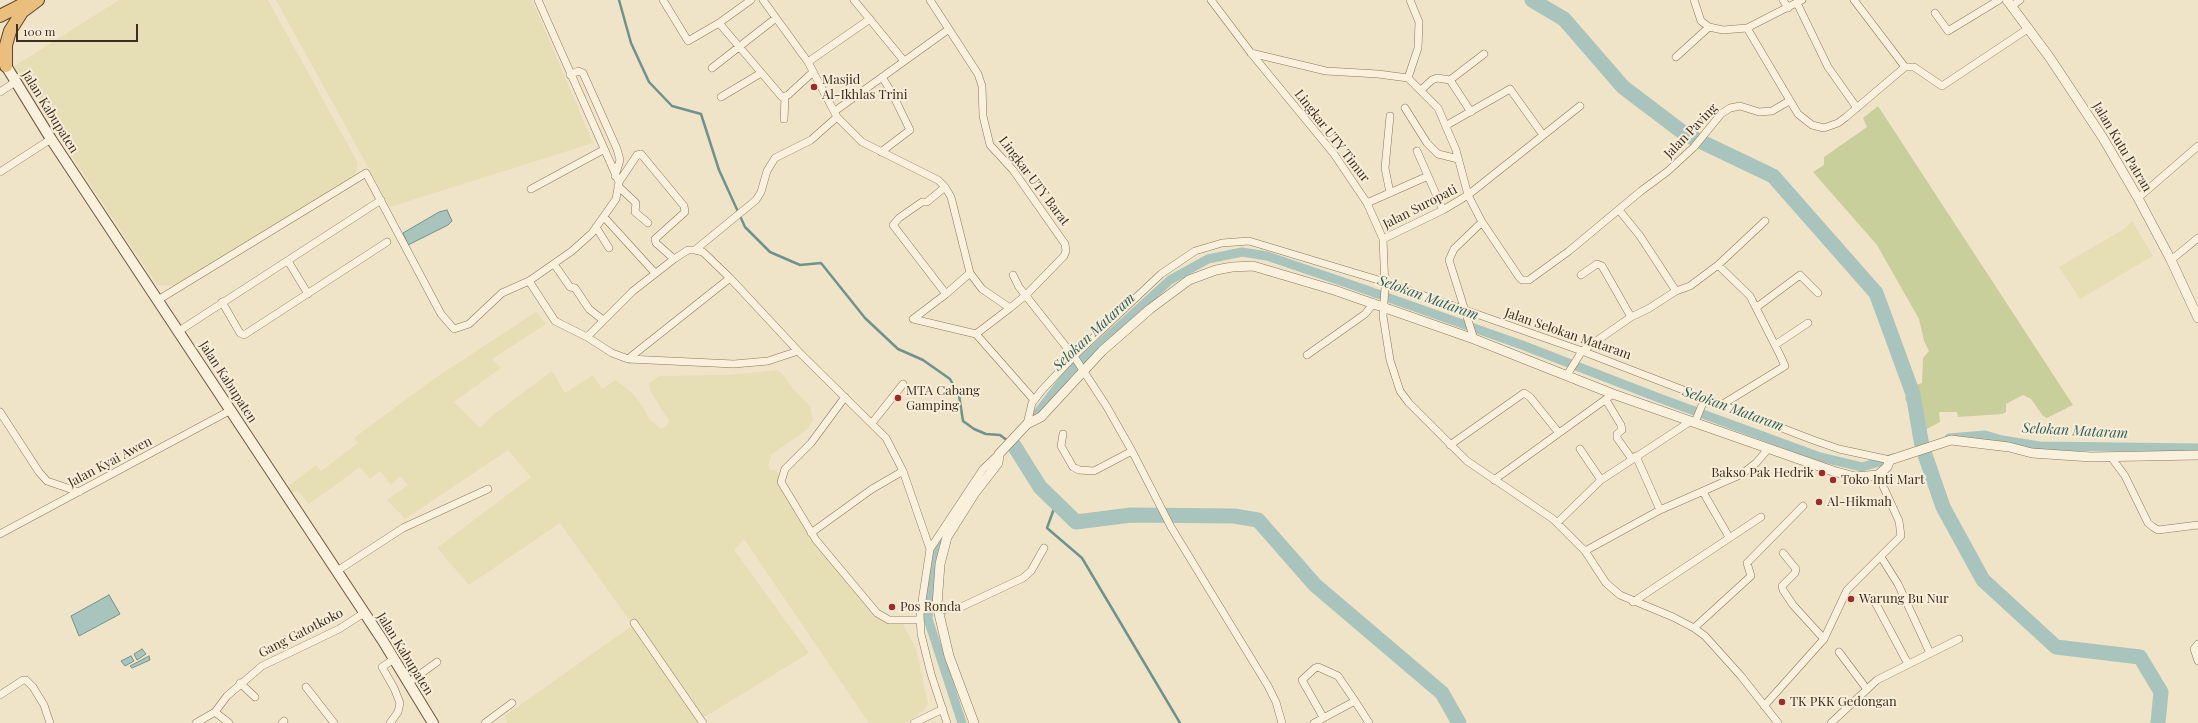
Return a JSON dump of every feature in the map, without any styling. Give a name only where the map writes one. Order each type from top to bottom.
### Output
[{"type":"highway","points":[[0,16],[32,0]]},
{"type":"highway","points":[[4,63],[6,45],[10,31],[22,12],[38,0]]},
{"type":"main road","name":"Jalan Kabupaten","points":[[4,63],[51,139],[337,571],[394,659],[433,723]]},
{"type":"street","points":[[538,0],[617,181],[636,203],[635,212],[648,223]]},
{"type":"street","points":[[663,0],[686,41],[719,23],[751,0]]},
{"type":"street","points":[[763,0],[808,62],[836,114],[862,142],[938,180],[945,187],[951,197],[970,273],[982,289],[1010,308]]},
{"type":"street","points":[[854,0],[904,61]]},
{"type":"street","name":"Lingkar UTY Barat","points":[[930,0],[980,80],[983,116],[991,147],[1013,170],[1065,244],[1066,251],[1064,256],[1026,295],[976,334]]},
{"type":"street","name":"Lingkar UTY Timur","points":[[1211,0],[1251,53],[1334,154],[1367,203],[1382,239],[1385,285],[1384,316],[1390,360],[1400,392],[1467,461],[1557,523],[1585,551],[1595,568],[1611,588],[1634,602],[1694,628],[1714,644],[1778,723]]},
{"type":"street","points":[[1408,78],[1418,48],[1419,22],[1410,0]]},
{"type":"street","points":[[1694,0],[1701,21],[1709,27],[1723,30],[1747,28],[1799,2],[1825,62],[1857,108]]},
{"type":"street","points":[[1783,0],[1788,8]]},
{"type":"street","points":[[1854,0],[1905,67]]},
{"type":"street","points":[[1935,13],[1948,31],[1999,0]]},
{"type":"street","points":[[2010,3],[2020,0]]},
{"type":"street","name":"Jalan Kutu Patran","points":[[2010,3],[2029,28],[2103,138],[2138,198],[2171,260],[2198,318]]},
{"type":"street","points":[[712,68],[776,18]]},
{"type":"street","points":[[808,62],[870,19]]},
{"type":"street","points":[[719,23],[780,95],[785,97]]},
{"type":"street","points":[[1676,57],[1709,27]]},
{"type":"street","points":[[1747,28],[1798,114],[1812,126],[1824,128],[1838,123],[1905,67],[1914,66],[1942,86],[2029,28]]},
{"type":"street","points":[[695,250],[745,211],[761,192],[772,161],[811,140],[836,114],[882,77],[949,29]]},
{"type":"street","points":[[1251,53],[1326,71],[1378,74],[1408,78],[1438,108],[1447,125],[1468,195],[1482,222],[1454,249],[1449,260],[1474,336]]},
{"type":"street","points":[[1421,90],[1432,80],[1437,78],[1450,80],[1484,54]]},
{"type":"street","points":[[158,300],[366,173],[441,314],[454,329],[469,324],[502,293],[529,281],[582,243],[604,217],[616,199],[619,154],[583,74],[578,72],[570,75]]},
{"type":"street","points":[[784,119],[785,97],[813,72]]},
{"type":"street","points":[[721,97],[762,73]]},
{"type":"street","points":[[881,152],[910,130],[892,93],[882,77]]},
{"type":"street","points":[[1450,80],[1471,112]]},
{"type":"street","points":[[0,92],[15,82]]},
{"type":"street","points":[[1447,125],[1510,89],[1543,135]]},
{"type":"street","name":"Jalan Paving","points":[[1482,222],[1519,277],[1522,280],[1529,280],[1569,251],[1641,191],[1668,171],[1694,147],[1721,114],[1730,108],[1740,106],[1759,112],[1772,111],[1789,101]]},
{"type":"street","points":[[584,107],[596,103]]},
{"type":"street","name":"Jalan Suropati","points":[[1382,239],[1443,210],[1468,195],[1580,106]]},
{"type":"street","points":[[1405,108],[1427,143],[1438,154],[1458,159]]},
{"type":"street","points":[[1390,116],[1385,168],[1390,193]]},
{"type":"street","points":[[0,172],[51,139]]},
{"type":"street","points":[[2138,198],[2198,146]]},
{"type":"street","points":[[531,189],[603,150]]},
{"type":"street","points":[[1417,151],[1443,210]]},
{"type":"street","points":[[617,181],[637,154],[642,154],[684,206],[684,212],[655,239],[656,243],[674,259]]},
{"type":"street","points":[[1367,203],[1428,176]]},
{"type":"street","points":[[945,187],[927,202],[922,202],[899,218],[893,225],[946,294]]},
{"type":"street","points":[[179,331],[381,200]]},
{"type":"street","points":[[1619,210],[1640,236],[1676,291]]},
{"type":"street","points":[[604,217],[655,273]]},
{"type":"street","points":[[1569,371],[1580,353],[1631,317],[1648,309],[1676,291],[1690,286],[1718,265],[1765,221]]},
{"type":"street","points":[[596,227],[609,248]]},
{"type":"street","points":[[2171,260],[2198,238]]},
{"type":"street","name":"Jalan Selokan Mataram","points":[[947,723],[923,647],[919,620],[930,549],[983,469],[999,456],[1025,426],[1029,409],[1034,400],[1074,357],[1162,274],[1195,251],[1222,243],[1244,241],[1261,243],[1580,353],[1704,400],[1723,404],[1813,440],[1839,449],[1891,462]]},
{"type":"street","points":[[222,302],[239,332],[244,335],[387,242]]},
{"type":"street","points":[[587,337],[633,291],[674,259],[685,251],[695,250],[703,252],[730,278],[798,351],[886,438],[903,471],[930,549]]},
{"type":"street","points":[[288,261],[308,294]]},
{"type":"street","points":[[554,264],[570,287],[575,288],[589,309],[603,320]]},
{"type":"street","points":[[1581,275],[1597,264],[1602,266],[1631,317]]},
{"type":"street","points":[[1718,265],[1745,290],[1757,307],[1785,366],[1723,404]]},
{"type":"street","points":[[1025,426],[1041,417],[1082,369],[1112,341],[1180,286],[1196,276],[1216,270],[1232,267],[1253,266],[1384,305],[1474,336],[1569,371],[1609,397],[1694,420],[1768,449],[1855,477],[1878,475],[1891,462],[1951,440],[2009,447],[2032,453],[2111,456],[2198,455]]},
{"type":"street","points":[[970,273],[946,294],[913,319],[976,334],[1034,400]]},
{"type":"street","points":[[1013,275],[1019,287],[1074,357],[1132,450],[1171,527],[1268,686],[1276,702],[1282,723]]},
{"type":"street","points":[[1757,307],[1800,276],[1818,293]]},
{"type":"street","points":[[628,359],[730,278]]},
{"type":"street","points":[[529,281],[555,321],[587,337],[612,353],[628,359],[734,364],[768,361],[798,351]]},
{"type":"street","points":[[1307,355],[1365,314],[1374,303]]},
{"type":"street","points":[[1775,345],[1808,323]]},
{"type":"street","points":[[872,423],[903,384]]},
{"type":"street","points":[[1450,445],[1524,394],[1530,397],[1559,433]]},
{"type":"street","points":[[845,397],[811,443],[788,466],[782,477],[783,486],[811,533],[830,559],[880,615],[889,620],[919,620]]},
{"type":"street","points":[[1494,480],[1609,397]]},
{"type":"street","points":[[1609,397],[1622,430],[1617,434],[1617,438],[1634,457],[1660,510]]},
{"type":"street","points":[[1557,523],[1601,480],[1634,457],[1694,420],[1704,400]]},
{"type":"street","name":"Jalan Kyai Awen","points":[[0,534],[231,410]]},
{"type":"street","points":[[0,412],[39,472],[47,481],[79,492]]},
{"type":"street","points":[[1063,434],[1061,446],[1073,467],[1079,470],[1094,471],[1132,450]]},
{"type":"street","points":[[1580,449],[1601,480]]},
{"type":"street","points":[[1585,551],[1660,510],[1742,474],[1753,466],[1768,449]]},
{"type":"street","points":[[974,723],[949,656],[936,607],[941,560],[947,536],[999,456]]},
{"type":"street","points":[[2111,456],[2125,476],[2148,523],[2153,527],[2158,530],[2198,524]]},
{"type":"street","points":[[811,533],[832,520],[866,493],[903,471]]},
{"type":"street","points":[[1764,706],[1824,639],[1844,595],[1851,585],[1899,540],[1901,536],[1902,527],[1878,475]]},
{"type":"street","points":[[337,571],[403,528],[488,489]]},
{"type":"street","points":[[1703,492],[1729,537]]},
{"type":"street","points":[[1694,628],[1751,576],[1747,563],[1803,506]]},
{"type":"street","points":[[1634,602],[1761,517]]},
{"type":"street","points":[[922,605],[959,608],[1016,582],[1031,571],[1044,548]]},
{"type":"street","points":[[1783,553],[1796,569],[1795,573],[1782,586],[1783,590],[1793,605],[1824,639]]},
{"type":"street","points":[[1881,557],[1895,578],[1930,653]]},
{"type":"street","points":[[1876,604],[1908,664]]},
{"type":"street","name":"Gang Gatotkoko","points":[[196,723],[215,712],[226,696],[262,666],[339,629],[364,613]]},
{"type":"street","points":[[634,623],[703,723]]},
{"type":"street","points":[[1831,723],[1866,688],[1877,680],[1959,639]]},
{"type":"street","points":[[2198,644],[2194,648],[2198,661]]},
{"type":"street","points":[[1839,652],[1866,688]]},
{"type":"street","points":[[390,723],[398,712],[400,703],[394,688],[382,667],[394,659]]},
{"type":"street","points":[[408,683],[437,662]]},
{"type":"street","points":[[1322,720],[1302,680],[1318,667],[1338,676],[1369,723]]},
{"type":"street","points":[[0,695],[23,680],[26,680],[33,687],[44,705],[50,723]]},
{"type":"street","points":[[240,683],[255,698]]},
{"type":"street","points":[[306,687],[334,723]]},
{"type":"street","points":[[1314,723],[1355,701]]},
{"type":"street","points":[[485,723],[512,703]]},
{"type":"street","points":[[914,723],[943,709]]},
{"type":"street","points":[[215,712],[229,723]]},
{"type":"shaded area","points":[[119,0],[268,0],[358,163],[355,175],[176,286],[157,285],[13,67]]},
{"type":"shaded area","points":[[276,0],[532,0],[593,143],[390,207]]},
{"type":"shaded area","points":[[2132,221],[2153,256],[2080,299],[2059,267],[2124,229]]},
{"type":"shaded area","points":[[536,312],[546,324],[492,359],[501,368],[454,402],[480,428],[489,418],[552,371],[565,393],[593,375],[602,389],[616,380],[632,393],[643,407],[650,420],[661,429],[667,426],[669,421],[650,390],[649,383],[659,376],[727,375],[778,370],[785,377],[793,389],[810,406],[813,420],[808,429],[772,454],[768,465],[770,470],[775,470],[779,475],[783,493],[786,497],[795,500],[814,539],[884,618],[902,622],[916,649],[928,704],[924,710],[906,723],[869,723],[744,539],[734,550],[809,653],[703,718],[706,723],[507,723],[505,716],[633,625],[560,523],[469,585],[437,548],[531,477],[508,450],[405,519],[387,500],[408,485],[400,476],[391,485],[380,471],[370,479],[360,467],[309,504],[297,490],[292,494],[287,487],[316,465],[321,471],[358,443],[354,438],[435,378]]},
{"type":"green space","points":[[1878,106],[2073,405],[2047,418],[2043,416],[2031,399],[2023,395],[2006,404],[2006,412],[2002,414],[1958,417],[1957,412],[1939,412],[1940,422],[1923,431],[1919,431],[1913,423],[1910,408],[1905,399],[1908,388],[1922,383],[1923,358],[1929,351],[1924,341],[1919,319],[1877,245],[1813,172],[1824,165],[1824,157],[1867,127],[1863,118]]},
{"type":"water","points":[[447,210],[452,221],[448,225],[408,245],[403,233],[439,212]]},
{"type":"water","points":[[109,595],[120,614],[79,636],[71,616]]},
{"type":"water","points":[[142,649],[146,654],[137,660],[134,654]]},
{"type":"water","points":[[131,656],[134,661],[125,666],[121,661]]},
{"type":"water","points":[[149,656],[150,660],[132,668],[130,666]]},
{"type":"waterway","points":[[619,0],[631,43],[649,82],[672,106],[701,114],[719,170],[745,227],[770,252],[800,265],[821,263],[865,318],[898,349],[923,360],[950,379],[959,395],[963,421],[974,429],[986,434],[1000,435],[1008,441]]},
{"type":"waterway","points":[[1532,0],[1564,19],[1623,87],[1685,134],[1773,176],[1876,293],[1913,394],[1922,446],[1943,507],[1983,580],[2056,647],[2140,657],[2161,692],[2158,723]]},
{"type":"waterway","name":"Selokan Mataram","points":[[1030,423],[1069,372],[1170,280],[1208,259],[1242,252],[1267,256],[1522,345],[1659,398],[1820,457],[1862,467],[1893,458]]},
{"type":"waterway","name":"Selokan Mataram","points":[[1949,438],[1985,435],[2002,440],[2040,446],[2198,448]]},
{"type":"waterway","points":[[1013,444],[1040,487],[1076,522],[1131,515],[1234,516],[1258,520],[1315,585],[1442,693],[1459,723]]},
{"type":"waterway","points":[[1056,503],[1047,528],[1082,558],[1180,723]]},
{"type":"waterway","name":"Selokan Mataram","points":[[947,527],[931,572],[928,619],[962,723]]},
{"type":"place","name":"Masjid Al-Ikhlas Trini","points":[[814,87]]},
{"type":"place","name":"MTA Cabang Gamping","points":[[898,398]]},
{"type":"place","name":"Bakso Pak Hedrik","points":[[1822,473]]},
{"type":"place","name":"Toko Inti Mart","points":[[1833,480]]},
{"type":"place","name":"Al-Hikmah","points":[[1819,502]]},
{"type":"place","name":"Warung Bu Nur","points":[[1851,599]]},
{"type":"place","name":"Pos Ronda","points":[[892,607]]},
{"type":"place","name":"TK PKK Gedongan","points":[[1782,702]]}]
